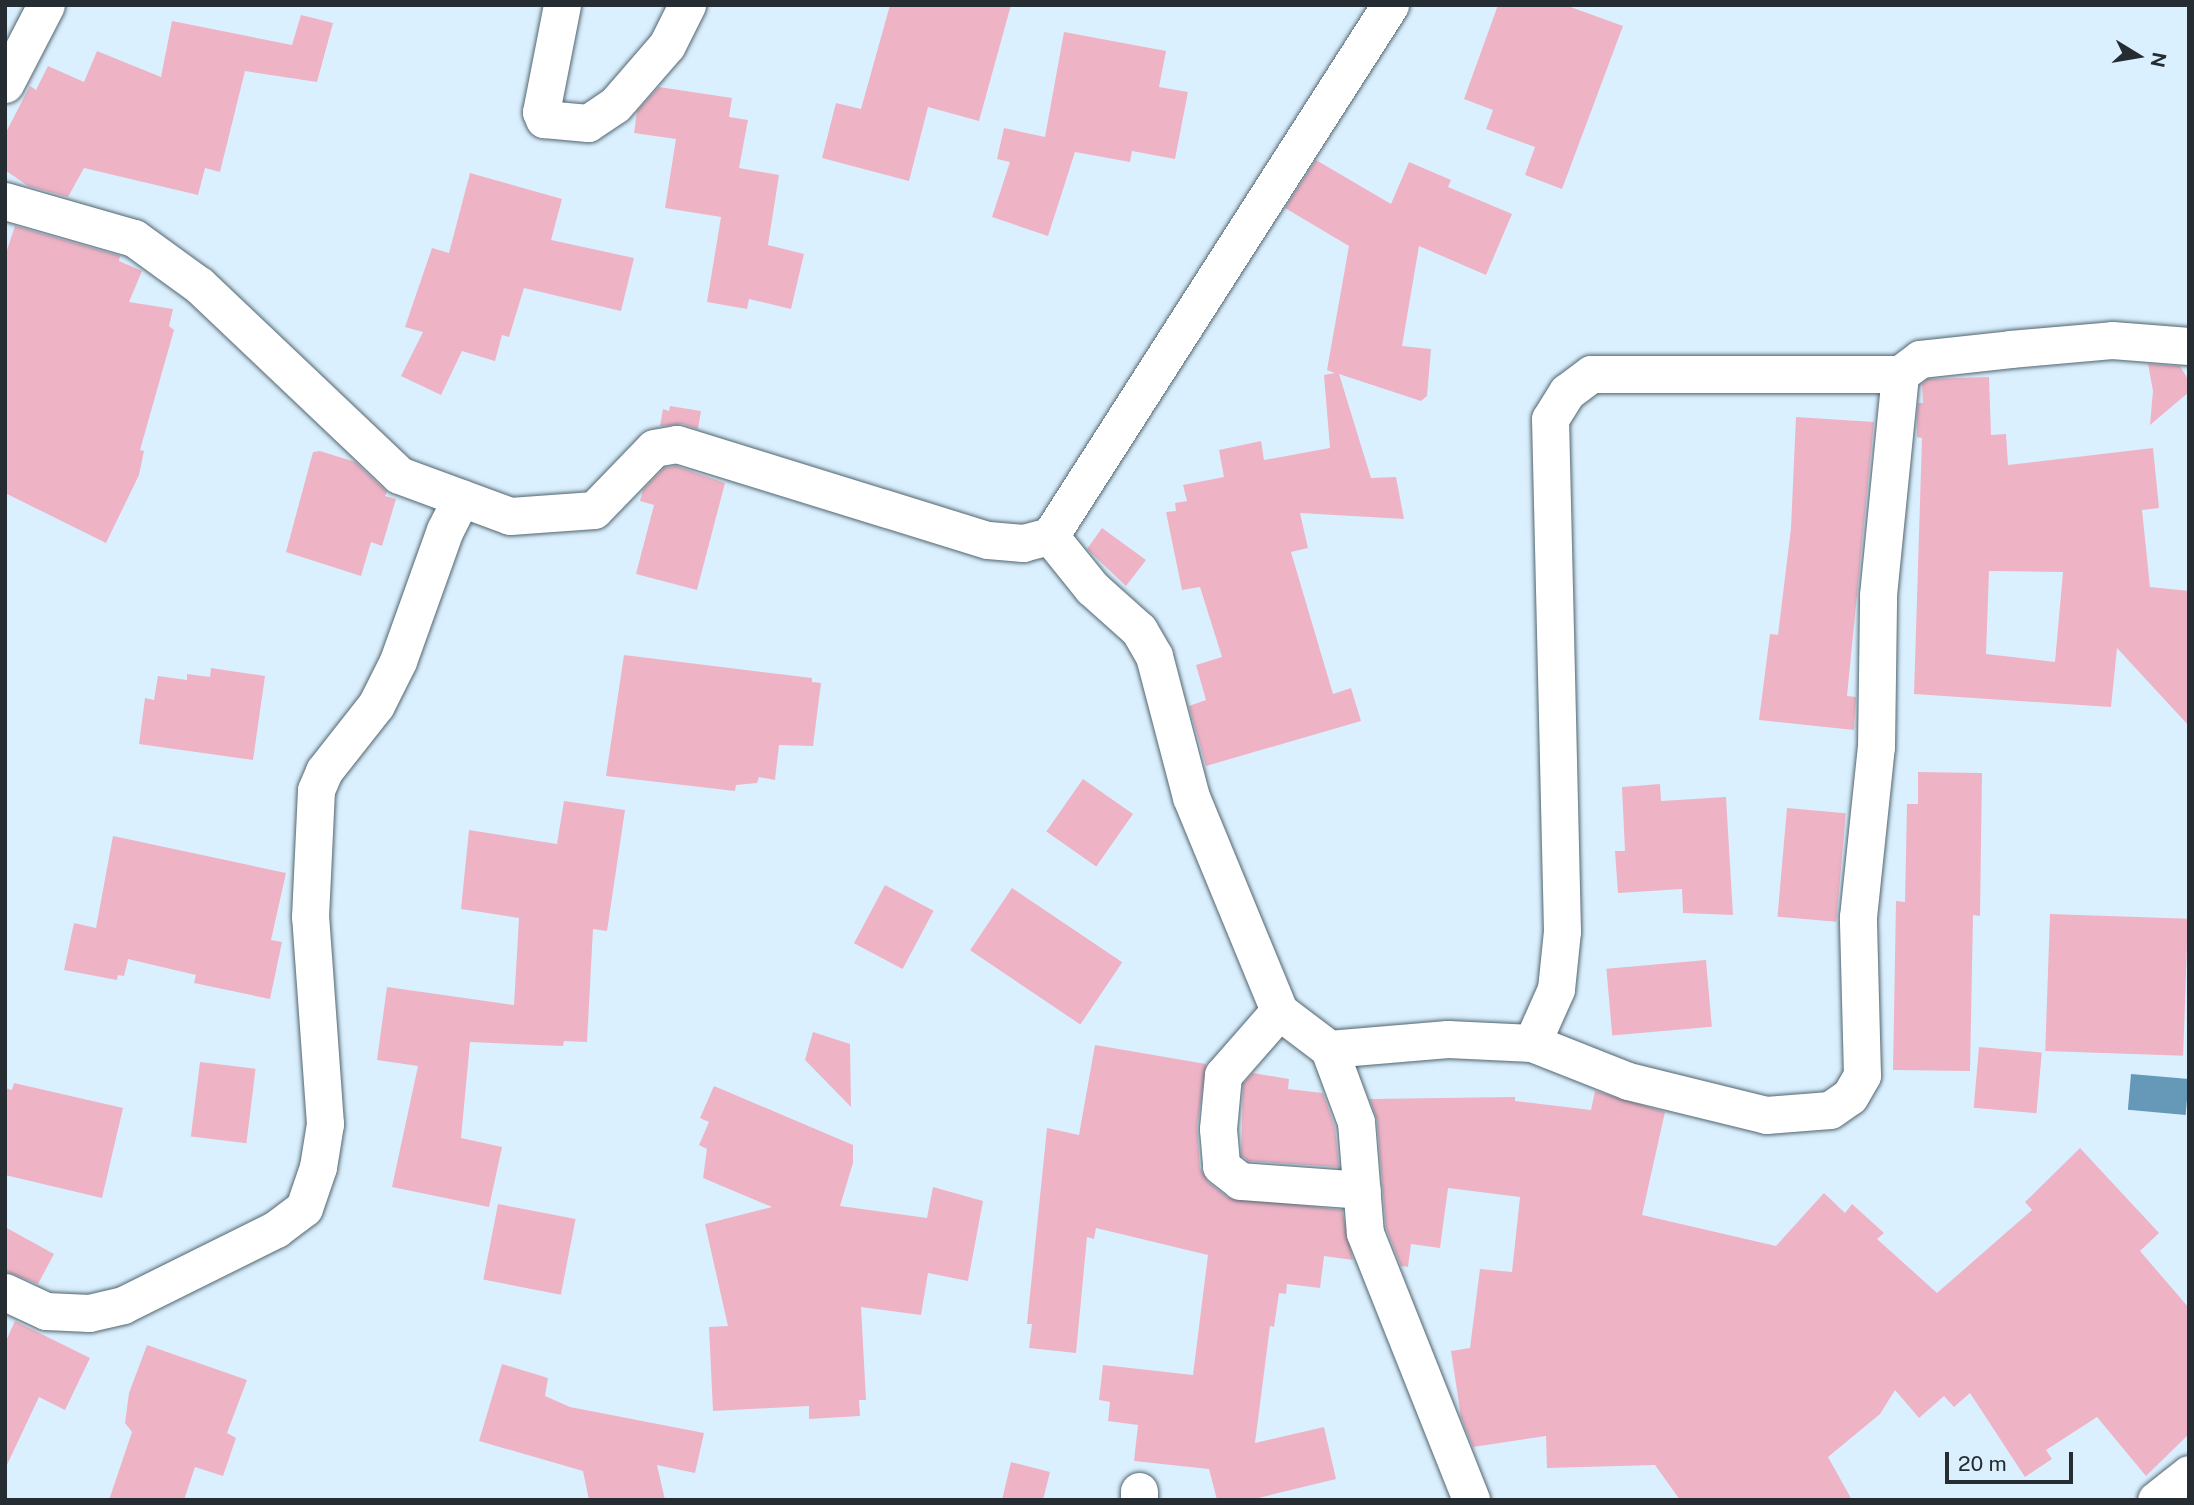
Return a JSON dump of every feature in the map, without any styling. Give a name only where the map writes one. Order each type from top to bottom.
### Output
[{"type":"street","points":[[5,84],[46,5]]},
{"type":"street","points":[[562,5],[541,112],[544,119],[588,123],[615,105],[667,45],[688,5]]},
{"type":"street","points":[[5,201],[134,238],[199,285],[399,475],[510,516],[594,510],[654,448],[677,444],[988,540],[1023,542],[1050,536],[1390,5]]},
{"type":"street","points":[[1532,1044],[1556,989],[1562,931],[1550,419],[1567,392],[1591,374],[1899,374],[1920,359],[2010,349],[2112,340],[2189,346]]},
{"type":"street","points":[[1329,1049],[1448,1039],[1532,1044],[1628,1081],[1766,1115],[1830,1110],[1850,1096],[1862,1075],[1858,917],[1876,747],[1878,595],[1899,374]]},
{"type":"street","points":[[5,1293],[46,1311],[89,1313],[123,1305],[276,1229],[304,1208],[318,1167],[325,1125],[310,917],[316,790],[324,771],[376,705],[398,661],[445,530],[461,498]]},
{"type":"street","points":[[1050,536],[1092,588],[1139,630],[1154,656],[1191,797],[1279,1011],[1329,1049],[1356,1122],[1365,1233],[1471,1500]]},
{"type":"street","points":[[1279,1011],[1223,1076],[1218,1129],[1221,1166],[1240,1181],[1362,1190]]},
{"type":"street","points":[[2156,1500],[2189,1474]]},
{"type":"water","points":[[2131,1074],[2189,1079],[2186,1115],[2128,1110]]},
{"type":"building","points":[[890,5],[1011,5],[979,121],[928,107],[909,181],[822,158],[836,103],[861,109]]},
{"type":"building","points":[[1498,5],[1565,5],[1623,26],[1562,189],[1525,175],[1535,147],[1486,129],[1493,110],[1464,99]]},
{"type":"building","points":[[301,15],[333,23],[317,82],[245,71],[220,172],[205,168],[198,195],[84,168],[68,197],[28,186],[5,170],[5,134],[30,86],[36,90],[48,66],[84,82],[97,51],[161,77],[172,21],[292,45]]},
{"type":"building","points":[[1064,32],[1166,51],[1159,87],[1188,92],[1175,159],[1132,151],[1130,162],[1075,152],[1048,236],[992,217],[1010,162],[997,159],[1004,128],[1045,137]]},
{"type":"building","points":[[659,87],[732,98],[729,117],[748,120],[739,168],[779,175],[768,245],[804,254],[791,309],[749,299],[747,309],[707,302],[721,217],[665,208],[676,139],[634,133],[637,111]]},
{"type":"building","points":[[1316,160],[1391,204],[1409,162],[1451,180],[1448,187],[1512,214],[1486,275],[1419,246],[1402,346],[1431,349],[1427,396],[1421,401],[1339,374],[1371,478],[1396,477],[1404,519],[1300,513],[1308,548],[1291,552],[1333,694],[1351,688],[1361,721],[1206,766],[1189,706],[1206,700],[1196,665],[1222,657],[1200,587],[1182,590],[1166,512],[1176,511],[1175,503],[1187,501],[1183,485],[1224,477],[1219,450],[1261,441],[1264,460],[1330,448],[1324,375],[1335,373],[1327,370],[1349,246],[1285,208]]},
{"type":"building","points":[[470,173],[562,199],[551,240],[634,258],[621,311],[524,288],[509,337],[502,335],[495,361],[462,351],[441,395],[401,376],[423,332],[405,327],[432,248],[449,253]]},
{"type":"building","points":[[15,226],[120,256],[119,261],[142,271],[129,302],[173,309],[169,326],[174,330],[140,450],[144,451],[139,475],[106,543],[5,493],[5,256]]},
{"type":"building","points":[[2148,364],[2180,366],[2189,381],[2189,392],[2150,425],[2153,391]]},
{"type":"building","points":[[1989,377],[1991,435],[2006,434],[2008,465],[2153,448],[2159,508],[2142,510],[2150,587],[2189,591],[2189,726],[2117,648],[2111,707],[1914,694],[1922,438],[1917,437],[1917,419],[1918,403],[1923,403],[1922,384],[1928,379]],"holes":[[[1989,571],[2063,572],[2055,662],[1986,654]]]},
{"type":"building","points":[[670,406],[701,411],[698,429],[683,424],[660,426],[663,409],[669,411]]},
{"type":"building","points":[[1796,417],[1874,422],[1847,696],[1856,697],[1854,730],[1759,720],[1770,634],[1778,635],[1791,528]]},
{"type":"building","points":[[320,451],[355,462],[387,492],[385,496],[396,499],[382,546],[371,542],[361,576],[286,552],[313,452]]},
{"type":"building","points":[[676,466],[725,483],[697,590],[636,574],[654,505],[640,501],[643,490],[664,468]]},
{"type":"building","points":[[1102,528],[1146,560],[1126,586],[1087,549]]},
{"type":"building","points":[[624,655],[812,678],[812,682],[821,683],[813,746],[779,745],[775,780],[759,777],[757,783],[736,785],[735,791],[606,776]]},
{"type":"building","points":[[211,668],[265,676],[253,760],[139,744],[145,698],[154,700],[158,676],[187,680],[187,674],[210,677]]},
{"type":"building","points":[[1918,772],[1982,773],[1980,916],[1973,915],[1970,1071],[1893,1070],[1896,901],[1905,902],[1907,804],[1918,804]]},
{"type":"building","points":[[1083,779],[1133,814],[1096,866],[1046,831]]},
{"type":"building","points":[[1660,784],[1661,801],[1726,797],[1733,915],[1683,913],[1682,889],[1618,893],[1615,851],[1625,851],[1622,787]]},
{"type":"building","points":[[564,801],[625,810],[607,931],[593,929],[587,1042],[564,1041],[563,1046],[470,1042],[461,1138],[502,1147],[489,1207],[392,1187],[418,1066],[377,1060],[387,987],[514,1005],[519,918],[461,909],[469,830],[557,844]]},
{"type":"building","points":[[1787,808],[1846,813],[1836,922],[1778,917]]},
{"type":"building","points":[[113,836],[286,873],[271,940],[282,942],[270,999],[194,983],[196,975],[128,959],[124,976],[118,975],[117,980],[64,970],[74,923],[96,928]]},
{"type":"building","points":[[885,885],[934,911],[903,969],[854,943]]},
{"type":"building","points":[[1012,888],[1122,962],[1080,1025],[970,950]]},
{"type":"building","points":[[2050,914],[2188,919],[2183,1056],[2045,1051]]},
{"type":"building","points":[[1706,960],[1712,1027],[1612,1035],[1606,969]]},
{"type":"building","points":[[813,1032],[850,1044],[851,1107],[805,1060]]},
{"type":"building","points":[[1095,1045],[1206,1064],[1197,1127],[1200,1168],[1208,1182],[1227,1197],[1342,1210],[1353,1260],[1324,1256],[1320,1288],[1287,1284],[1286,1294],[1279,1293],[1274,1327],[1270,1326],[1255,1443],[1324,1427],[1336,1479],[1250,1500],[1217,1500],[1209,1469],[1134,1461],[1138,1425],[1108,1421],[1110,1402],[1099,1400],[1103,1365],[1193,1375],[1208,1255],[1096,1228],[1094,1239],[1087,1237],[1076,1353],[1029,1348],[1032,1324],[1027,1324],[1047,1128],[1079,1135]]},
{"type":"building","points":[[1979,1047],[2042,1052],[2036,1113],[1974,1108]]},
{"type":"building","points":[[200,1062],[256,1069],[246,1143],[191,1136]]},
{"type":"building","points":[[1253,1073],[1289,1079],[1288,1089],[1323,1093],[1335,1127],[1339,1167],[1248,1161],[1241,1155],[1243,1084]]},
{"type":"building","points":[[14,1083],[123,1108],[102,1198],[5,1175],[5,1088],[12,1090]]},
{"type":"building","points":[[714,1086],[853,1145],[853,1163],[840,1206],[927,1218],[933,1187],[983,1201],[968,1281],[928,1273],[921,1315],[861,1307],[866,1400],[859,1400],[860,1416],[809,1419],[809,1406],[713,1411],[709,1327],[728,1326],[705,1224],[772,1207],[703,1178],[707,1149],[699,1145],[709,1122],[700,1118]]},
{"type":"building","points":[[1595,1091],[1665,1112],[1642,1215],[1776,1246],[1824,1193],[1845,1213],[1852,1204],[1884,1233],[1877,1239],[1937,1293],[2032,1210],[2025,1202],[2080,1148],[2159,1233],[2140,1251],[2189,1308],[2189,1434],[2146,1476],[2097,1417],[2046,1450],[2052,1459],[2025,1477],[1970,1393],[1954,1407],[1944,1396],[1919,1418],[1895,1390],[1880,1414],[1828,1457],[1852,1500],[1680,1500],[1655,1465],[1547,1468],[1546,1436],[1473,1447],[1461,1417],[1451,1351],[1470,1348],[1480,1269],[1512,1272],[1520,1197],[1448,1188],[1440,1248],[1411,1244],[1408,1267],[1401,1266],[1386,1228],[1377,1120],[1370,1099],[1515,1097],[1515,1101],[1591,1110]]},
{"type":"building","points":[[498,1204],[576,1219],[561,1295],[483,1280]]},
{"type":"building","points":[[5,1227],[54,1254],[38,1284],[5,1271]]},
{"type":"building","points":[[15,1321],[90,1358],[65,1410],[39,1397],[5,1469],[5,1343]]},
{"type":"building","points":[[147,1345],[247,1380],[227,1433],[236,1438],[223,1476],[195,1467],[184,1500],[109,1500],[132,1432],[125,1423],[129,1393]]},
{"type":"building","points":[[502,1364],[548,1378],[545,1396],[570,1407],[704,1433],[695,1473],[657,1465],[665,1500],[589,1500],[583,1471],[479,1441]]},
{"type":"building","points":[[1011,1462],[1050,1472],[1043,1500],[1002,1500]]}]
